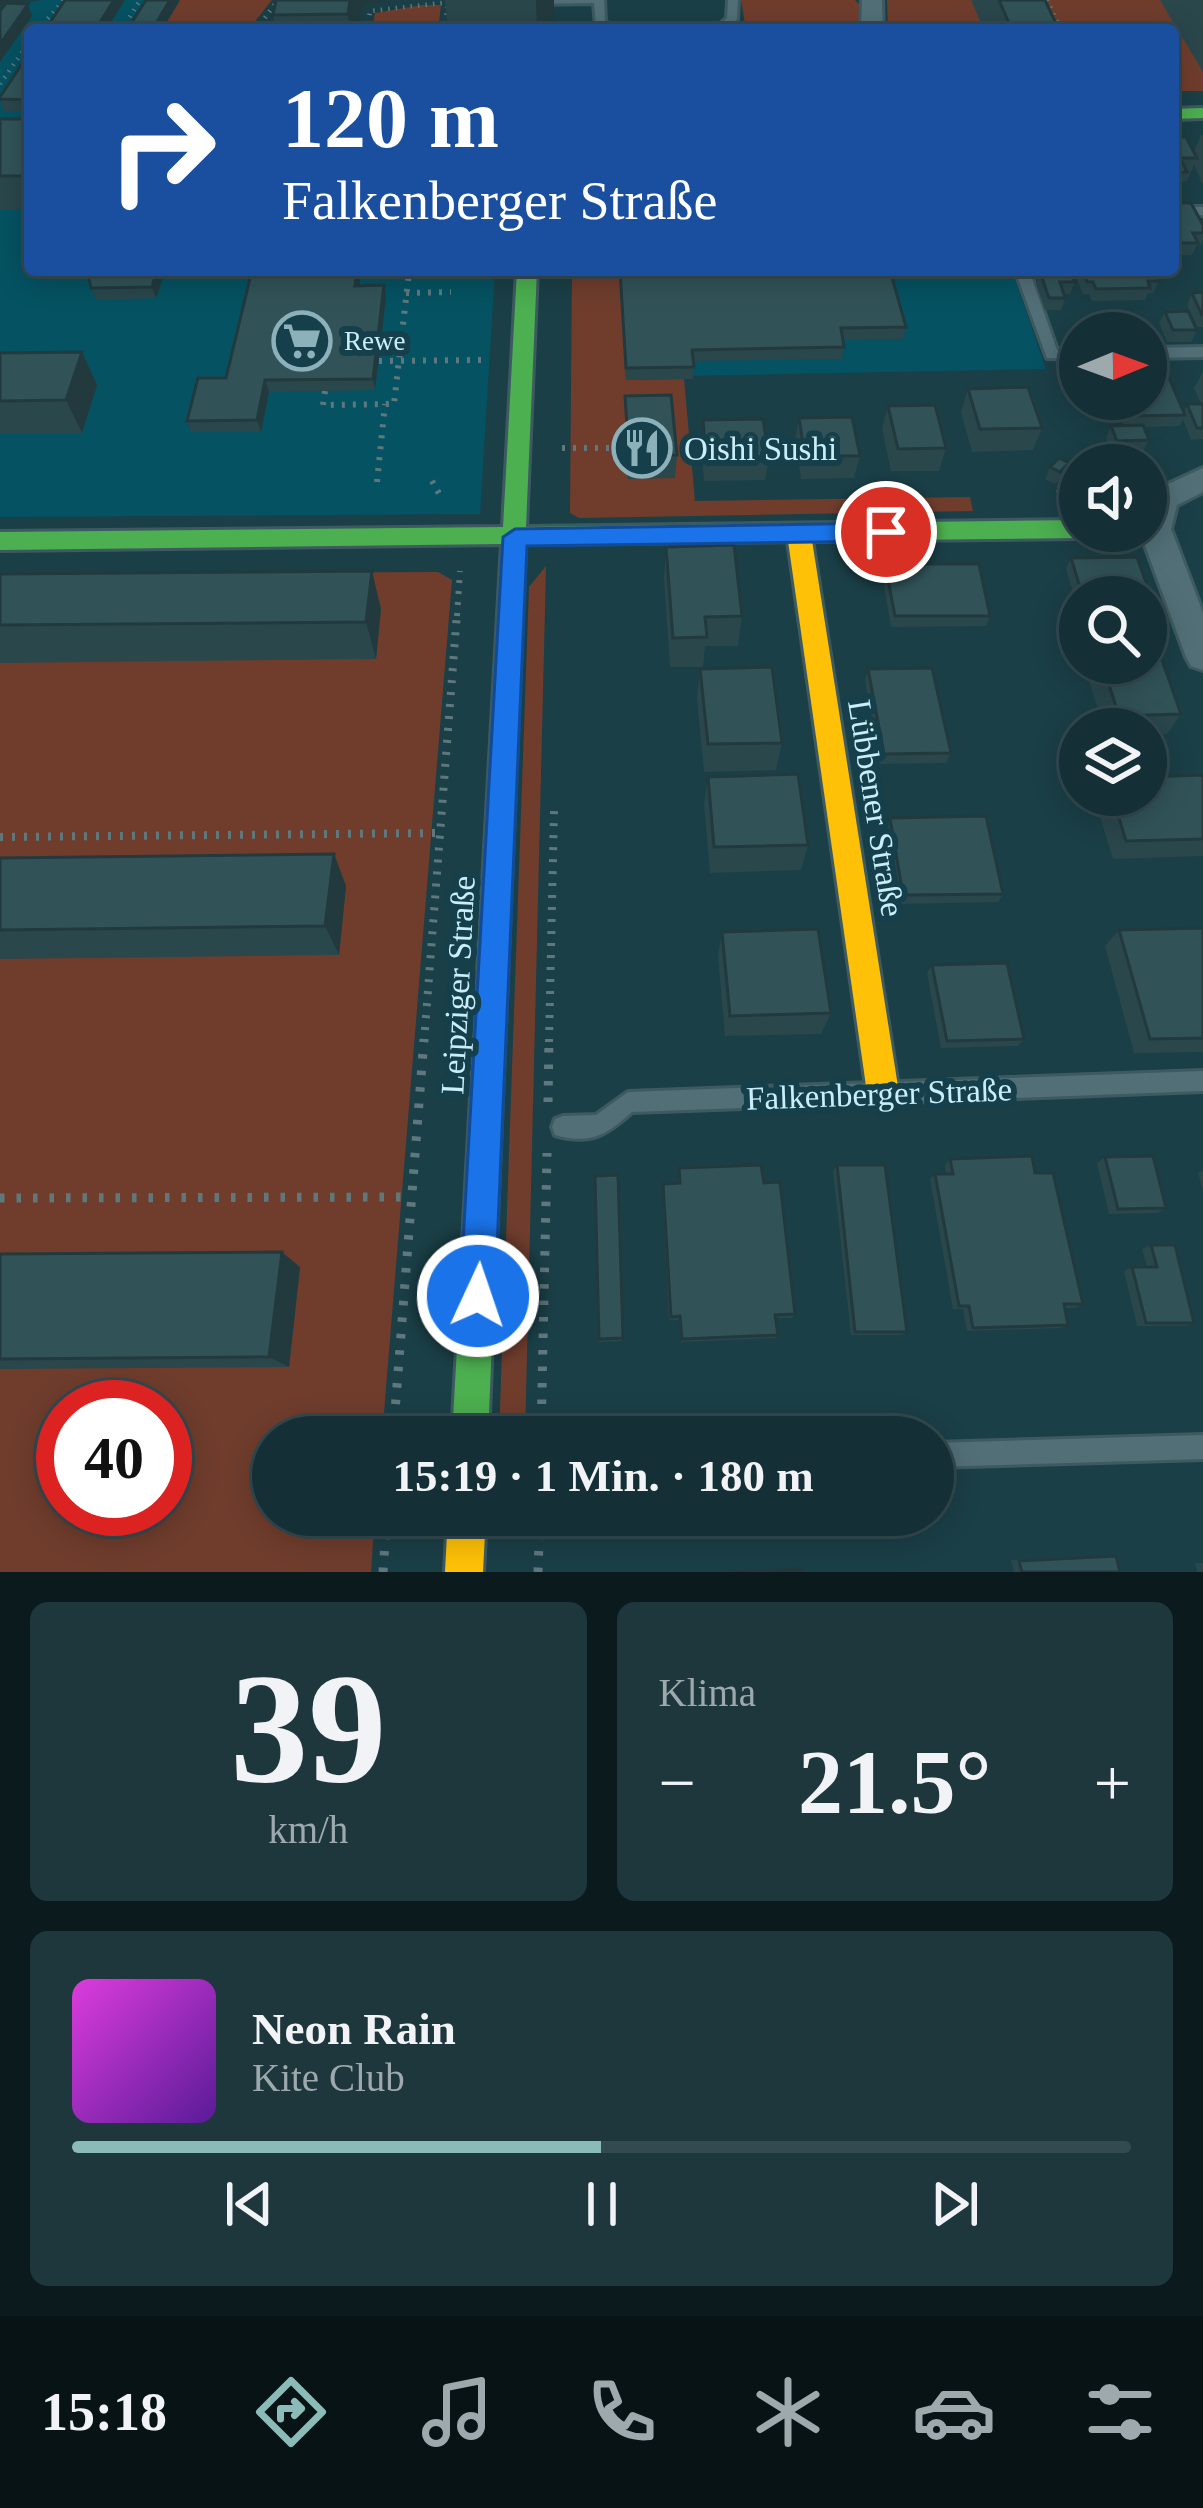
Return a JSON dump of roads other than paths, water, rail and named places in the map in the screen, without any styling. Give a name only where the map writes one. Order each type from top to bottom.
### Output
[{"type":"street","name":"Leipziger Straße","points":[[471,1416],[527,276]]},
{"type":"street","points":[[1167,497],[1203,479]]},
{"type":"street","points":[[0,541],[1059,529]]},
{"type":"street","name":"Lübbener Straße","points":[[799,534],[883,1093]]},
{"type":"street","points":[[1160,552],[1203,656]]},
{"type":"street","points":[[464,1572],[465,1536]]},
{"type":"lane","points":[[465,2],[598,0]]},
{"type":"lane","points":[[1024,276],[1052,355],[1059,355]]},
{"type":"lane","points":[[1167,353],[1203,352]]},
{"type":"lane","name":"Falkenberger Straße","points":[[555,1128],[600,1126],[628,1102],[1203,1082]]},
{"type":"lane","points":[[954,1454],[1203,1448]]},
{"type":"place","name":"Rewe","points":[[302,341]]},
{"type":"place","name":"Oishi Sushi","points":[[642,448]]}]
